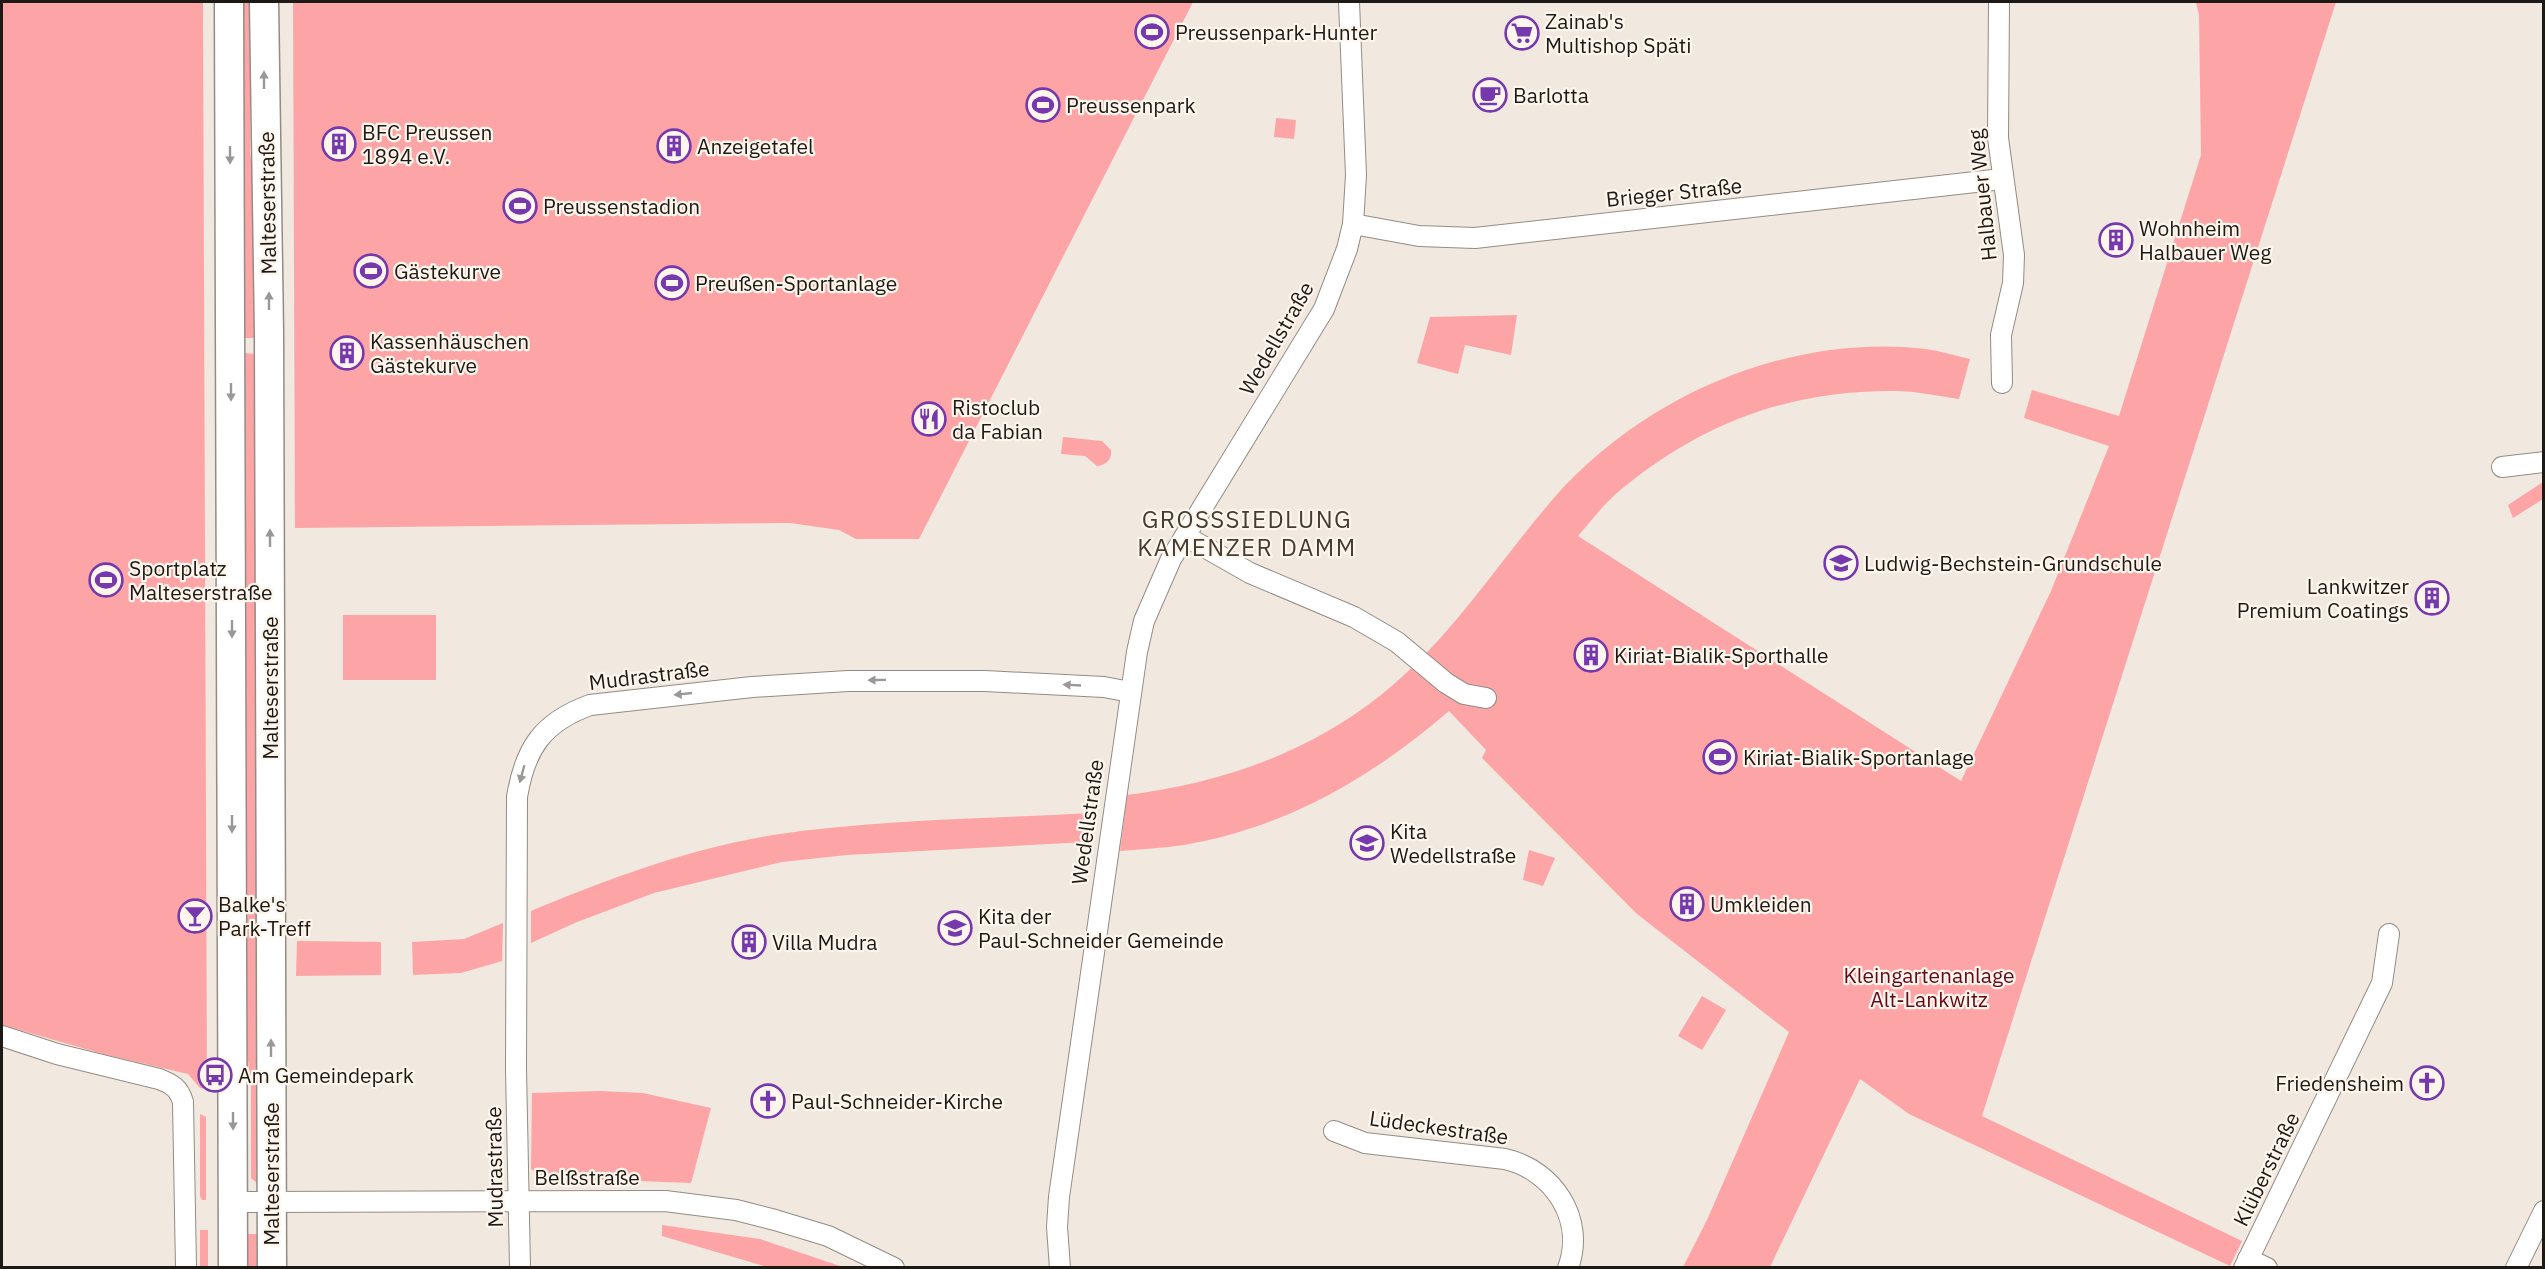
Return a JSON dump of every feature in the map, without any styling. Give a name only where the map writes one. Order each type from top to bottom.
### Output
[{"type":"main road","name":"Malteserstraße","points":[[229,2],[234,1268]]},
{"type":"main road","name":"Malteserstraße","points":[[264,2],[269,345],[272,1268]]},
{"type":"main road","points":[[231,346],[269,345]]},
{"type":"street","name":"Wedellstraße","points":[[1060,1268],[1057,1227],[1059,1197],[1130,692],[1144,621],[1171,559],[1324,309],[1341,266],[1353,224],[1356,175],[1349,2]]},
{"type":"street","name":"Halbauer Weg","points":[[1999,2],[1998,95],[2002,179],[2014,255],[2013,283],[2001,335],[2002,383]]},
{"type":"street","name":"Brieger Straße","points":[[1353,224],[1419,236],[1475,238],[2002,179]]},
{"type":"street","points":[[2502,467],[2544,462]]},
{"type":"street","points":[[1185,536],[1260,578],[1354,616],[1397,642],[1446,683],[1464,694],[1486,698]]},
{"type":"street","name":"Mudrastraße","points":[[520,1268],[517,797],[521,771],[531,749],[546,729],[572,712],[590,705],[762,686],[919,680],[1036,683],[1130,692]]},
{"type":"street","name":"Klüberstraße","points":[[2246,1263],[2382,983],[2389,934]]},
{"type":"street","points":[[2,1036],[57,1054],[159,1079],[171,1084],[180,1092],[183,1102],[186,1268]]},
{"type":"street","name":"Lüdeckestraße","points":[[1334,1131],[1365,1143],[1506,1159],[1520,1162],[1540,1173],[1554,1188],[1569,1214],[1572,1244],[1568,1268]]},
{"type":"street","name":"Belßstraße","points":[[233,1202],[664,1201],[736,1210],[828,1236],[894,1268]]},
{"type":"street","points":[[2516,1268],[2544,1211]]},
{"type":"street","points":[[2246,1263],[2266,1268]]},
{"type":"green space","points":[[2,2],[203,2],[207,1089],[200,1088],[188,1074],[103,1054],[2,1025]]},
{"type":"green space","points":[[240,2],[250,2],[250,153],[257,196],[256,338],[245,338]]},
{"type":"green space","name":"Preußen-Sportanlage","points":[[293,2],[1193,2],[919,539],[856,539],[839,530],[790,523],[295,528]]},
{"type":"green space","name":"Kleingartenanlage Alt-Lankwitz","points":[[2196,2],[2336,2],[1982,1116],[2242,1241],[2230,1266],[1909,1114],[1860,1079],[1770,1267],[1683,1267],[1707,1220],[1789,1032],[1637,914],[1482,758],[1486,750],[1449,711],[1420,735],[1358,778],[1292,813],[1221,837],[1184,845],[1120,851],[1127,795],[1196,783],[1261,763],[1323,734],[1381,695],[1406,674],[1451,626],[1553,499],[1589,462],[1630,430],[1674,402],[1721,379],[1771,362],[1822,351],[1874,347],[1926,349],[1970,359],[1959,399],[1903,391],[1856,392],[1782,405],[1713,430],[1681,447],[1618,492],[1578,536],[1961,781],[2051,591],[2109,446],[2024,418],[2032,390],[2119,416],[2201,155],[2199,15]]},
{"type":"green space","points":[[1276,118],[1296,120],[1294,139],[1274,137]]},
{"type":"green space","points":[[1517,315],[1511,355],[1465,345],[1458,374],[1417,363],[1430,317]]},
{"type":"green space","points":[[256,354],[260,1182],[257,1183],[251,1178],[251,1086],[243,1020],[242,355]]},
{"type":"green space","points":[[1063,437],[1102,441],[1111,450],[1110,459],[1097,466],[1085,456],[1061,454]]},
{"type":"green space","points":[[2543,482],[2543,499],[2513,518],[2508,505]]},
{"type":"green space","points":[[343,615],[436,615],[436,680],[343,680]]},
{"type":"green space","points":[[1091,813],[1087,842],[847,855],[782,862],[654,893],[577,922],[531,943],[531,911],[650,866],[711,848],[773,835],[852,826]]},
{"type":"green space","points":[[1529,850],[1555,858],[1543,886],[1523,880]]},
{"type":"green space","points":[[503,923],[502,961],[461,973],[413,975],[412,942],[464,939]]},
{"type":"green space","points":[[297,941],[381,942],[381,975],[296,976]]},
{"type":"green space","points":[[1702,996],[1726,1010],[1702,1050],[1678,1036]]},
{"type":"green space","points":[[600,1091],[643,1093],[711,1108],[691,1183],[545,1180],[531,1169],[532,1093]]},
{"type":"green space","points":[[200,1114],[206,1117],[206,1200],[202,1200],[200,1196]]},
{"type":"green space","points":[[662,1225],[760,1239],[843,1267],[767,1267],[662,1236]]},
{"type":"green space","points":[[200,1230],[208,1230],[208,1267],[200,1267]]},
{"type":"green space","points":[[243,1234],[261,1234],[262,1267],[243,1267]]},
{"type":"place","name":"Preussenpark-Hunter","points":[[1152,32]]},
{"type":"place","name":"Zainab's Multishop Späti","points":[[1522,33]]},
{"type":"place","name":"Barlotta","points":[[1490,95]]},
{"type":"place","name":"Preussenpark","points":[[1043,105]]},
{"type":"place","name":"BFC Preussen 1894 e.V.","points":[[339,144]]},
{"type":"place","name":"Anzeigetafel","points":[[674,146]]},
{"type":"place","name":"Preussenstadion","points":[[520,206]]},
{"type":"place","name":"Wohnheim Halbauer Weg","points":[[2116,240]]},
{"type":"place","name":"Gästekurve","points":[[371,271]]},
{"type":"place","name":"Preußen-Sportanlage","points":[[672,283]]},
{"type":"place","name":"Kassenhäuschen Gästekurve","points":[[347,353]]},
{"type":"place","name":"Ristoclub da Fabian","points":[[929,419]]},
{"type":"place","name":"Ludwig-Bechstein-Grundschule","points":[[1841,563]]},
{"type":"place","name":"Sportplatz Malteserstraße","points":[[106,580]]},
{"type":"place","name":"Lankwitzer Premium Coatings","points":[[2432,598]]},
{"type":"place","name":"Kiriat-Bialik-Sporthalle","points":[[1591,655]]},
{"type":"place","name":"Kiriat-Bialik-Sportanlage","points":[[1720,757]]},
{"type":"place","name":"Kita Wedellstraße","points":[[1367,843]]},
{"type":"place","name":"Umkleiden","points":[[1687,904]]},
{"type":"place","name":"Balke's Park-Treff","points":[[195,916]]},
{"type":"place","name":"Kita der Paul-Schneider Gemeinde","points":[[955,928]]},
{"type":"place","name":"Villa Mudra","points":[[749,942]]},
{"type":"place","name":"Am Gemeindepark","points":[[215,1075]]},
{"type":"place","name":"Friedensheim","points":[[2427,1083]]},
{"type":"place","name":"Paul-Schneider-Kirche","points":[[768,1101]]},
{"type":"district","name":"GROSSSIEDLUNG KAMENZER DAMM","points":[[1247,533]]}]
